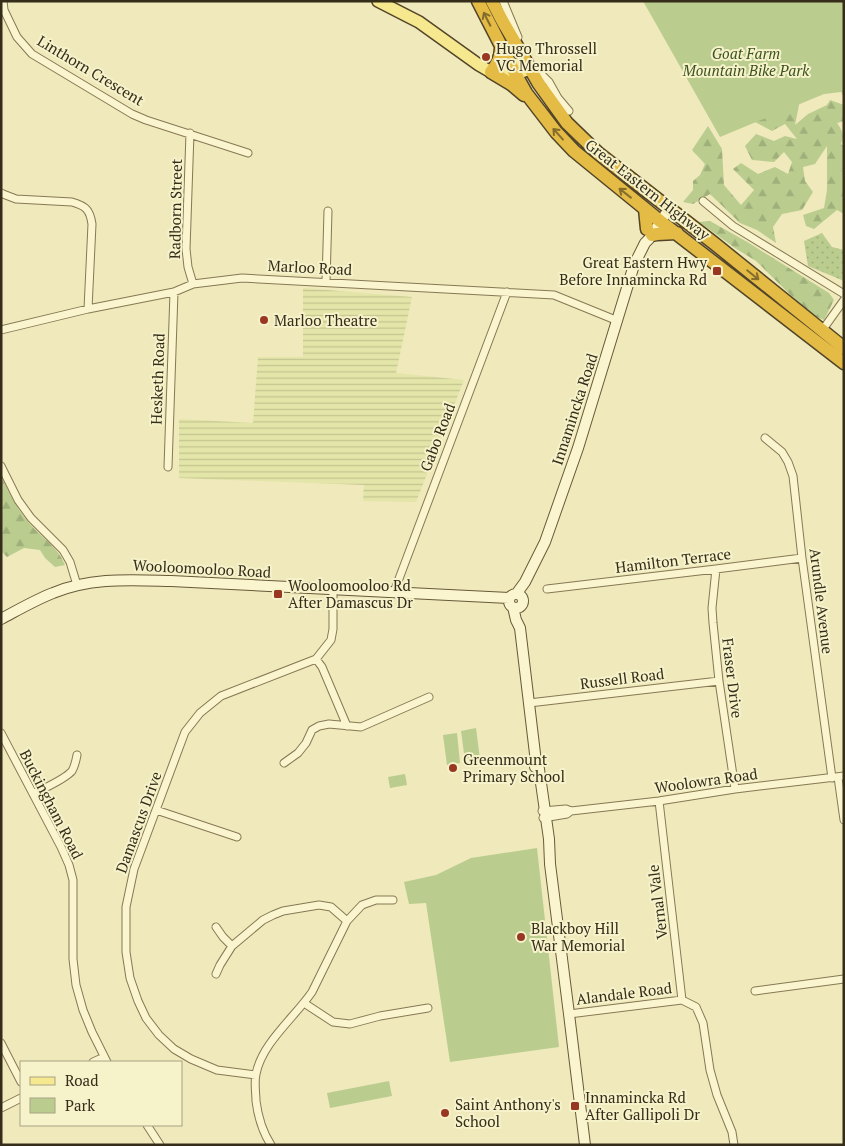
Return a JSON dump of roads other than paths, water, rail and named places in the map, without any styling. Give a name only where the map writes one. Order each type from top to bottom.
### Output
[{"type":"highway","name":"Great Eastern Highway","points":[[478,1],[513,71],[538,110],[574,151],[677,233],[819,335],[844,348]]},
{"type":"highway","name":"Great Eastern Highway","points":[[492,1],[527,65],[555,100],[567,122],[598,153],[667,207],[819,335],[844,363]]},
{"type":"highway","points":[[501,48],[501,55],[491,72],[520,91],[538,110]]},
{"type":"highway","points":[[646,209],[648,236],[677,233]]},
{"type":"main road","points":[[378,1],[419,22],[491,72],[498,68],[513,71],[527,65]]},
{"type":"main road","name":"Innamincka Road","points":[[584,1145],[550,864],[544,840],[543,814],[535,769],[536,762],[520,628],[521,621],[512,600],[526,586],[525,582],[546,542],[578,448],[634,266],[648,236],[667,207]]},
{"type":"main road","name":"Wooloomooloo Road","points":[[1,619],[54,592],[77,585],[120,579],[394,592],[512,600]]},
{"type":"street","name":"Linthorn Crescent","points":[[3,1],[4,10],[17,37],[32,54],[132,114],[248,153]]},
{"type":"street","points":[[503,1],[531,62],[537,71],[549,82],[555,100],[569,111]]},
{"type":"street","points":[[538,110],[555,100]]},
{"type":"street","name":"Radborn Street","points":[[190,133],[186,249],[188,267],[193,284]]},
{"type":"street","points":[[1,193],[16,199],[72,202],[88,209],[92,224],[88,309]]},
{"type":"street","points":[[703,201],[733,226],[844,294]]},
{"type":"street","points":[[326,282],[328,211]]},
{"type":"street","name":"Marloo Road","points":[[1,330],[88,309],[174,292],[193,284],[242,278],[554,295],[618,321]]},
{"type":"street","name":"Hesketh Road","points":[[168,467],[174,292]]},
{"type":"street","name":"Gabo Road","points":[[394,592],[507,292]]},
{"type":"street","points":[[819,335],[844,300]]},
{"type":"street","name":"Arundle Avenue","points":[[765,438],[782,452],[793,476],[802,558],[844,820]]},
{"type":"street","points":[[1,466],[18,500],[31,518],[63,550],[70,562],[77,585]]},
{"type":"street","name":"Hamilton Terrace","points":[[547,590],[802,558]]},
{"type":"street","name":"Fraser Drive","points":[[716,570],[712,608],[719,680],[734,790]]},
{"type":"street","points":[[333,590],[333,628],[331,640],[316,658],[322,667],[347,726]]},
{"type":"street","name":"Damascus Drive","points":[[256,1075],[217,1070],[191,1059],[174,1049],[146,1018],[130,978],[126,952],[126,907],[134,869],[185,732],[200,713],[221,696],[316,658]]},
{"type":"street","name":"Russell Road","points":[[529,703],[719,680]]},
{"type":"street","points":[[284,763],[298,753],[306,743],[312,730],[319,726],[329,724],[360,727],[429,697]]},
{"type":"street","name":"Buckingham Road","points":[[1,733],[69,865],[73,880],[73,958],[76,985],[83,1010],[106,1060]]},
{"type":"street","points":[[33,794],[71,772],[77,755]]},
{"type":"street","name":"Woolowra Road","points":[[543,814],[566,809],[658,801],[838,777]]},
{"type":"street","name":"Vernal Vale","points":[[658,801],[682,1000]]},
{"type":"street","points":[[156,810],[237,837]]},
{"type":"street","points":[[271,1145],[261,1126],[256,1093],[256,1075],[262,1058],[271,1042],[312,992],[348,921],[362,905],[376,900],[393,900]]},
{"type":"street","points":[[216,974],[232,946],[273,914],[320,905],[331,907],[348,921]]},
{"type":"street","points":[[216,927],[232,946]]},
{"type":"street","points":[[755,991],[844,979]]},
{"type":"street","points":[[682,1000],[696,1007],[703,1023],[710,1070],[717,1095],[732,1132],[734,1145]]},
{"type":"street","name":"Alandale Road","points":[[569,1014],[682,1000]]},
{"type":"street","points":[[304,1003],[333,1022],[350,1024],[380,1016],[428,1008]]},
{"type":"street","points":[[1,1043],[20,1080]]},
{"type":"street","points":[[1,1108],[20,1098]]},
{"type":"street","points":[[148,1126],[160,1145]]},
{"type":"place","name":"Hugo Throssell VC Memorial","points":[[486,57]]},
{"type":"place","name":"Great Eastern Hwy Before Innamincka Rd","points":[[717,271]]},
{"type":"place","name":"Marloo Theatre","points":[[264,320]]},
{"type":"place","name":"Wooloomooloo Rd After Damascus Dr","points":[[278,594]]},
{"type":"place","name":"Greenmount Primary School","points":[[453,768]]},
{"type":"place","name":"Blackboy Hill War Memorial","points":[[521,937]]},
{"type":"place","name":"Innamincka Rd After Gallipoli Dr","points":[[575,1106]]},
{"type":"place","name":"Saint Anthony's School","points":[[445,1113]]},
{"type":"park label","name":"Goat Farm Mountain Bike Park","points":[[746,62]]}]
